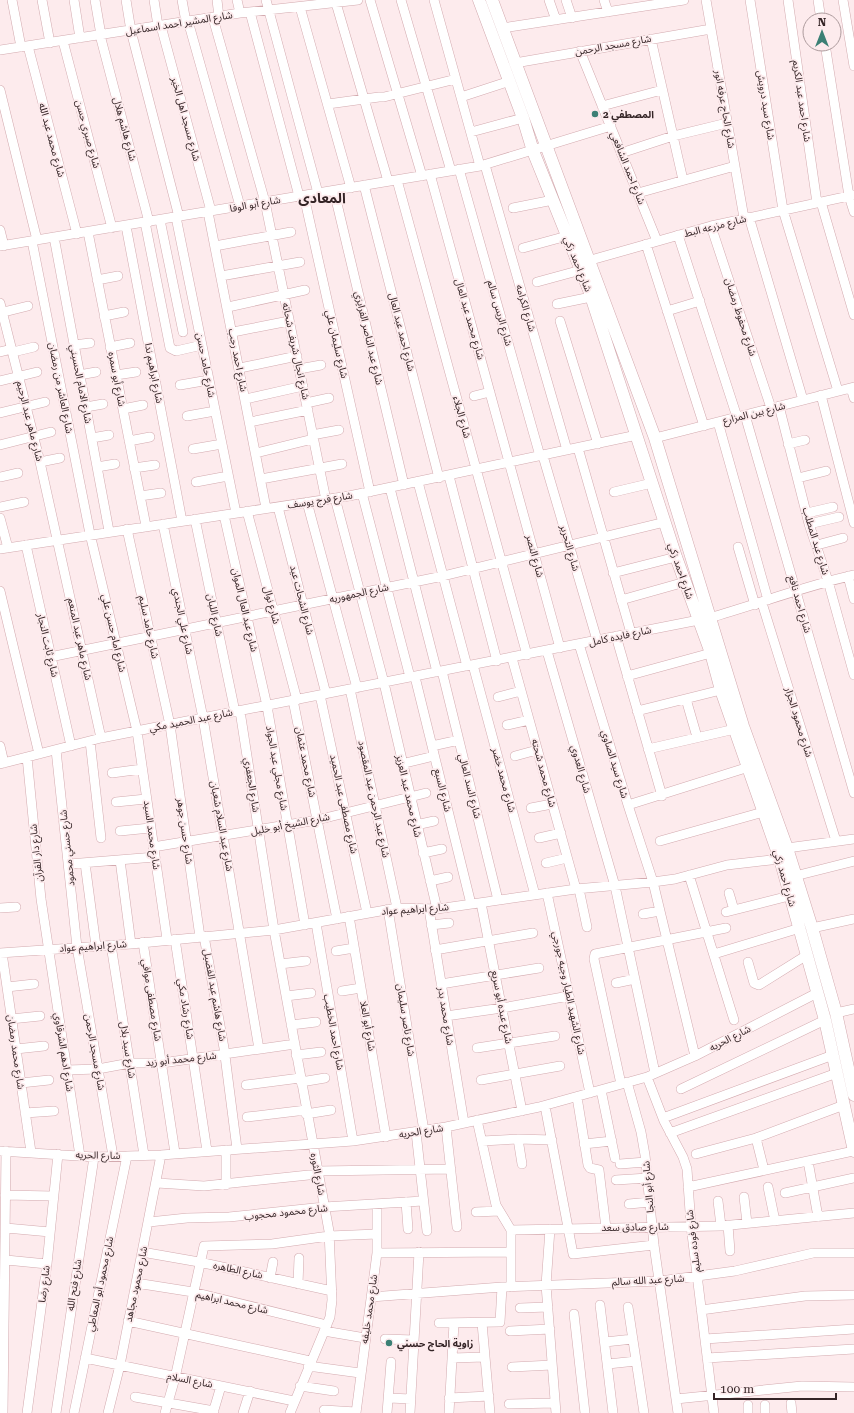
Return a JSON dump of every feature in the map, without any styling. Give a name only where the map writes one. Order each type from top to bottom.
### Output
[{"type":"street","points":[[12,0],[24,46]]},
{"type":"street","points":[[42,0],[50,43]]},
{"type":"street","points":[[74,0],[80,38]]},
{"type":"street","name":"شارع هاشم هلال","points":[[95,0],[101,35],[147,222],[170,348],[176,351],[202,345]]},
{"type":"street","name":"شارع حامد حسن","points":[[126,0],[131,31],[178,217],[236,513]]},
{"type":"street","name":"شارع مسجد اهل الخير","points":[[154,0],[210,212]]},
{"type":"street","points":[[182,0],[240,206]]},
{"type":"street","name":"شارع انجال شريف شحاته","points":[[216,0],[216,17],[265,202],[319,468],[361,593]]},
{"type":"street","points":[[237,0],[240,13]]},
{"type":"street","points":[[266,0],[267,10],[318,193]]},
{"type":"street","name":"شارع المشير احمد اسماعيل","points":[[0,50],[299,4],[326,2],[336,3],[358,0]]},
{"type":"street","name":"شارع محمد عبد العال","points":[[370,0],[397,94],[426,175],[510,463]]},
{"type":"street","name":"شارع الريس سالم","points":[[401,0],[426,86],[455,170],[541,456]]},
{"type":"street","name":"شارع الكرامه","points":[[434,0],[471,132],[483,165],[567,450]]},
{"type":"street","name":"شارع احمد زكي","points":[[479,0],[510,81],[533,151],[567,236],[583,264],[654,438],[704,619],[721,690],[735,729],[753,766],[787,848],[836,1013],[854,1095]]},
{"type":"street","name":"شارع احمد زكي","points":[[492,0],[547,146],[583,264],[591,297],[676,557],[685,582],[704,619],[743,726],[763,812],[780,859],[789,896],[808,955],[811,973],[825,1020],[854,1151]]},
{"type":"street","points":[[549,0],[556,20]]},
{"type":"street","points":[[566,0],[572,18]]},
{"type":"street","points":[[604,0],[608,12]]},
{"type":"street","points":[[502,28],[608,12],[643,3],[682,0]]},
{"type":"street","name":"شارع الحاج عرفه انور","points":[[706,0],[727,123],[746,218],[803,400]]},
{"type":"street","name":"شارع سيد درويش","points":[[750,0],[783,210],[838,391]]},
{"type":"street","name":"شارع احمد عبد الكريم","points":[[788,0],[819,202],[854,315]]},
{"type":"street","points":[[818,0],[820,12]]},
{"type":"street","points":[[843,0],[854,66]]},
{"type":"street","name":"شارع الجلاء","points":[[336,3],[364,99],[393,181],[502,561],[527,655]]},
{"type":"street","points":[[299,4],[351,188]]},
{"type":"street","name":"شارع سليمان علي","points":[[250,12],[302,196],[387,587]]},
{"type":"street","name":"شارع مسجد الرحمن","points":[[515,63],[711,29]]},
{"type":"street","points":[[651,39],[683,180]]},
{"type":"street","name":"شارع صبري حسن","points":[[63,41],[112,228]]},
{"type":"street","name":"شارع محمد عبد الله","points":[[24,46],[77,234]]},
{"type":"street","name":"شارع احمد الشافعي","points":[[580,51],[657,241]]},
{"type":"street","points":[[826,52],[854,212]]},
{"type":"street","points":[[328,104],[397,94],[456,79]]},
{"type":"street","points":[[461,97],[510,81]]},
{"type":"street","name":"شارع العاشر من رمضان","points":[[0,90],[34,241],[90,534]]},
{"type":"street","points":[[602,106],[662,90]]},
{"type":"street","points":[[471,132],[523,118]]},
{"type":"street","points":[[621,153],[673,136],[727,123]]},
{"type":"street","name":"شارع أبو الوفا","points":[[2,246],[483,165],[611,126]]},
{"type":"street","points":[[638,193],[735,166]]},
{"type":"street","name":"شارع احمد عبد العال","points":[[364,185],[439,478]]},
{"type":"street","name":"شارع عبد الناصر الفرايزي","points":[[334,190],[404,485]]},
{"type":"street","name":"شارع مزرعه البط","points":[[537,282],[583,264],[678,235],[711,226],[852,195]]},
{"type":"street","points":[[513,208],[553,200]]},
{"type":"street","name":"شارع احمد رجب","points":[[210,212],[215,246],[240,368],[266,508]]},
{"type":"street","points":[[160,220],[183,332]]},
{"type":"street","name":"شارع ابراهيم ندا","points":[[126,226],[182,521]]},
{"type":"street","name":"شارع محفوظ رمضان","points":[[711,226],[775,407]]},
{"type":"street","points":[[0,230],[2,246]]},
{"type":"street","name":"شارع أبو سمره","points":[[88,232],[146,526]]},
{"type":"street","points":[[215,246],[290,232]]},
{"type":"street","points":[[678,235],[741,416]]},
{"type":"street","points":[[523,248],[567,236]]},
{"type":"street","name":"شارع الامام الحسيني","points":[[54,237],[79,375],[110,531]]},
{"type":"street","points":[[646,244],[704,426]]},
{"type":"street","points":[[221,276],[300,262]]},
{"type":"street","points":[[97,280],[118,276]]},
{"type":"street","points":[[228,307],[305,290]]},
{"type":"street","points":[[557,304],[591,297]]},
{"type":"street","points":[[667,311],[700,301]]},
{"type":"street","name":"شارع ماهر عبد الرحيم","points":[[0,303],[1,313],[34,436],[58,540]]},
{"type":"street","points":[[1,313],[28,306]]},
{"type":"street","points":[[104,316],[124,312]]},
{"type":"street","points":[[232,332],[289,321]]},
{"type":"street","points":[[560,321],[598,444]]},
{"type":"street","points":[[74,345],[90,343]]},
{"type":"street","points":[[110,347],[130,343]]},
{"type":"street","points":[[0,352],[34,347]]},
{"type":"street","points":[[240,368],[297,356]]},
{"type":"street","points":[[299,369],[320,365]]},
{"type":"street","points":[[0,381],[37,372]]},
{"type":"street","points":[[79,375],[96,372]]},
{"type":"street","points":[[116,375],[136,372]]},
{"type":"street","points":[[180,385],[209,380]]},
{"type":"street","points":[[246,399],[303,386]]},
{"type":"street","points":[[853,387],[854,398]]},
{"type":"street","name":"شارع بين المزارع","points":[[654,438],[853,387]]},
{"type":"street","points":[[474,396],[490,392]]},
{"type":"street","points":[[821,396],[854,523]]},
{"type":"street","points":[[250,422],[307,406],[329,398]]},
{"type":"street","points":[[0,413],[45,402]]},
{"type":"street","points":[[86,407],[102,404]]},
{"type":"street","points":[[123,409],[143,405]]},
{"type":"street","name":"شارع عبد المطلب","points":[[775,407],[788,444],[854,674]]},
{"type":"street","points":[[187,416],[215,411]]},
{"type":"street","name":"شارع احمد نافع","points":[[741,416],[796,591],[854,793]]},
{"type":"street","points":[[718,422],[762,603]]},
{"type":"street","points":[[256,453],[339,430]]},
{"type":"street","points":[[0,445],[51,432]]},
{"type":"street","points":[[92,438],[110,435]]},
{"type":"street","name":"شارع فرج يوسف","points":[[4,549],[90,534],[366,493],[637,435]]},
{"type":"street","points":[[129,441],[150,437]]},
{"type":"street","points":[[788,444],[804,440]]},
{"type":"street","points":[[193,449],[222,444]]},
{"type":"street","points":[[578,448],[631,633]]},
{"type":"street","name":"شارع التحرير","points":[[541,456],[597,640]]},
{"type":"street","points":[[40,462],[60,458]]},
{"type":"street","name":"شارع النصر","points":[[510,463],[560,648]]},
{"type":"street","points":[[97,467],[115,464]]},
{"type":"street","points":[[134,468],[155,464]]},
{"type":"street","points":[[261,480],[342,464]]},
{"type":"street","points":[[798,478],[826,471]]},
{"type":"street","points":[[0,477],[18,473]]},
{"type":"street","points":[[196,482],[228,476]]},
{"type":"street","points":[[449,476],[497,661]]},
{"type":"street","name":"شارع محمد خضر","points":[[418,482],[443,576],[535,895]]},
{"type":"street","points":[[614,492],[652,483]]},
{"type":"street","name":"شارع السد العالي","points":[[390,488],[414,582],[459,740],[498,900]]},
{"type":"street","points":[[140,496],[161,493]]},
{"type":"street","points":[[0,507],[24,502]]},
{"type":"street","name":"شارع عبد الرحمن عبد المقصود","points":[[307,502],[333,599],[354,688],[392,909]]},
{"type":"street","name":"شارع الشحات عيد","points":[[278,507],[303,606],[323,695]]},
{"type":"street","points":[[807,513],[833,507]]},
{"type":"street","name":"شارع نوال","points":[[247,511],[274,612],[295,700]]},
{"type":"street","name":"شارع عبد العال الموان","points":[[224,515],[267,706]]},
{"type":"street","points":[[810,524],[840,517]]},
{"type":"street","points":[[0,518],[4,549]]},
{"type":"street","name":"شارع اللبان","points":[[195,519],[217,624],[238,711]]},
{"type":"street","name":"شارع الجمهوريه","points":[[50,657],[247,618],[443,576],[665,522]]},
{"type":"street","name":"شارع علي الجندي","points":[[162,524],[204,718]]},
{"type":"street","name":"شارع حامد سليم","points":[[127,529],[170,725]]},
{"type":"street","name":"شارع امام حسن علي","points":[[90,534],[137,731]]},
{"type":"street","points":[[817,545],[843,538]]},
{"type":"street","name":"شارع ماهر عبد المنعم","points":[[58,540],[101,738]]},
{"type":"street","name":"شارع ثابت النجار","points":[[26,545],[50,657],[72,746]]},
{"type":"street","points":[[738,547],[762,603]]},
{"type":"street","points":[[613,573],[676,557]]},
{"type":"street","points":[[851,576],[854,599]]},
{"type":"street","name":"شارع فايده كامل","points":[[384,683],[704,619],[762,603],[828,581],[851,576]]},
{"type":"street","points":[[621,600],[685,582]]},
{"type":"street","name":"شارع السبع","points":[[387,587],[432,746],[471,904]]},
{"type":"street","points":[[0,591],[39,754]]},
{"type":"street","name":"شارع محمد عبد العزيز","points":[[361,593],[384,683],[401,764],[430,881],[433,909]]},
{"type":"street","name":"شارع محمود الجزار","points":[[762,603],[836,841]]},
{"type":"street","points":[[616,636],[662,796]]},
{"type":"street","name":"شارع سيد الصاوي","points":[[579,644],[628,805],[654,882],[695,1056]]},
{"type":"street","name":"شارع العدوي","points":[[547,651],[615,886],[635,979]]},
{"type":"street","points":[[627,676],[711,653]]},
{"type":"street","name":"شارع محمد شحته","points":[[512,658],[587,927]]},
{"type":"street","name":"شارع عبد الحميد مكي","points":[[2,763],[101,738],[384,683]]},
{"type":"street","points":[[637,711],[721,690]]},
{"type":"street","points":[[498,697],[521,691]]},
{"type":"street","name":"شارع مصطفى عبد الحميد","points":[[323,695],[367,913]]},
{"type":"street","points":[[686,699],[697,737]]},
{"type":"street","name":"شارع محمد عثمان","points":[[295,700],[337,919]]},
{"type":"street","name":"شارع مجلي عبد الجواد","points":[[267,706],[305,925]]},
{"type":"street","name":"شارع الجعفري","points":[[238,711],[259,830],[274,930]]},
{"type":"street","name":"شارع عبد السلام شعبان","points":[[204,718],[259,1049]]},
{"type":"street","points":[[507,725],[529,720]]},
{"type":"street","name":"شارع حسن جوهر","points":[[170,725],[186,841],[202,937]]},
{"type":"street","points":[[648,749],[735,729]]},
{"type":"street","name":"شارع محمد السيد","points":[[137,731],[150,828],[171,939]]},
{"type":"street","points":[[432,746],[459,740]]},
{"type":"street","points":[[90,741],[101,838]]},
{"type":"street","points":[[0,746],[2,763]]},
{"type":"street","name":"شارع حسني محمود","points":[[56,750],[78,948]]},
{"type":"street","points":[[515,756],[538,750]]},
{"type":"street","points":[[401,764],[434,756]]},
{"type":"street","name":"شارع دار القرآن","points":[[27,757],[41,899],[49,949]]},
{"type":"street","points":[[628,805],[662,796],[753,766]]},
{"type":"street","points":[[112,773],[142,769]]},
{"type":"street","name":"شارع الشيخ أبو خليل","points":[[153,846],[317,820],[426,794]]},
{"type":"street","points":[[116,802],[146,800]]},
{"type":"street","points":[[531,808],[552,804]]},
{"type":"street","points":[[660,841],[763,812]]},
{"type":"street","points":[[416,825],[434,821]]},
{"type":"street","points":[[120,831],[150,828]]},
{"type":"street","points":[[539,838],[561,833]]},
{"type":"street","points":[[787,848],[854,838]]},
{"type":"street","points":[[423,853],[442,849]]},
{"type":"street","points":[[69,864],[155,857]]},
{"type":"street","points":[[546,863],[567,858]]},
{"type":"street","name":"شارع ابراهيم عواد","points":[[1,953],[131,944],[274,930],[392,909],[433,909],[577,889],[654,882],[727,865],[780,859]]},
{"type":"street","points":[[120,860],[131,944]]},
{"type":"street","points":[[795,876],[854,861]]},
{"type":"street","points":[[85,863],[96,946]]},
{"type":"street","points":[[689,875],[708,932],[734,1020]]},
{"type":"street","points":[[430,881],[448,877]]},
{"type":"street","name":"شارع الشهيد الطيار وجيه جورجي","points":[[547,893],[590,1093]]},
{"type":"street","points":[[729,893],[730,911],[789,896]]},
{"type":"street","name":"شارع عبده أبو سريع","points":[[481,903],[522,1111]]},
{"type":"street","points":[[0,908],[16,907]]},
{"type":"street","name":"شارع ناصر سليمان","points":[[392,909],[420,1131],[420,1170],[427,1231]]},
{"type":"street","name":"شارع محمد بدر","points":[[433,909],[431,925],[464,1123]]},
{"type":"street","points":[[643,914],[660,911]]},
{"type":"street","name":"شارع أبو العلا","points":[[349,916],[386,1137]]},
{"type":"street","points":[[812,928],[854,919]]},
{"type":"street","name":"شارع احمد الخطيب","points":[[316,923],[353,1141]]},
{"type":"street","points":[[431,925],[449,923]]},
{"type":"street","points":[[628,948],[726,928]]},
{"type":"street","points":[[714,954],[800,928]]},
{"type":"street","name":"شارع الثوره","points":[[274,930],[329,1236],[332,1291],[332,1308],[290,1413]]},
{"type":"street","points":[[435,950],[533,934]]},
{"type":"street","name":"شارع هاشم عبد الفضيل","points":[[202,937],[224,1055],[237,1149]]},
{"type":"street","name":"شارع رشاد مكي","points":[[171,939],[193,1059],[207,1151]]},
{"type":"street","name":"شارع مصطفى موافي","points":[[143,942],[175,1153]]},
{"type":"street","name":"شارع سيد بلال","points":[[111,945],[144,1155]]},
{"type":"street","name":"شارع مسجد الرحمن","points":[[78,948],[113,1156]]},
{"type":"street","points":[[336,951],[354,948]]},
{"type":"street","name":"شارع أبو النجا","points":[[628,948],[595,954],[594,959],[624,1083],[641,1132],[648,1178],[654,1245],[678,1413]]},
{"type":"street","name":"شارع ادهم الشرقاوي","points":[[49,949],[80,1156]]},
{"type":"street","name":"شارع محمد رمضان","points":[[1,953],[31,1152]]},
{"type":"street","points":[[748,962],[754,983],[759,985],[808,955]]},
{"type":"street","points":[[280,964],[306,961]]},
{"type":"street","points":[[441,984],[538,968]]},
{"type":"street","points":[[811,973],[824,969]]},
{"type":"street","points":[[616,983],[635,979]]},
{"type":"street","name":"شارع فوده سليم","points":[[635,979],[651,1075],[663,1118],[686,1163],[691,1226],[714,1413]]},
{"type":"street","points":[[6,987],[34,984]]},
{"type":"street","points":[[342,991],[361,988]]},
{"type":"street","points":[[286,996],[311,993]]},
{"type":"street","name":"شارع الحريه","points":[[3,1151],[94,1157],[161,1155],[353,1141],[446,1127],[545,1106],[651,1075],[695,1056],[817,993]]},
{"type":"street","points":[[446,1016],[569,996]]},
{"type":"street","points":[[836,1013],[854,1009]]},
{"type":"street","points":[[11,1019],[40,1016]]},
{"type":"street","points":[[681,1088],[825,1020]]},
{"type":"street","points":[[291,1025],[316,1022]]},
{"type":"street","points":[[477,1048],[555,1036]]},
{"type":"street","name":"شارع محمد أبو زيد","points":[[67,1070],[98,1069],[130,1063],[162,1063],[294,1044]]},
{"type":"street","points":[[16,1049],[44,1046]]},
{"type":"street","points":[[296,1055],[321,1052]]},
{"type":"street","points":[[663,1118],[833,1055]]},
{"type":"street","points":[[481,1080],[560,1066]]},
{"type":"street","points":[[670,1133],[837,1073]]},
{"type":"street","points":[[246,1085],[325,1078]]},
{"type":"street","points":[[21,1083],[49,1080]]},
{"type":"street","points":[[601,1090],[617,1161],[646,1162]]},
{"type":"street","points":[[577,1097],[588,1165],[590,1168],[599,1170],[606,1228]]},
{"type":"street","points":[[696,1154],[756,1138],[844,1104]]},
{"type":"street","points":[[545,1106],[573,1254],[654,1245]]},
{"type":"street","points":[[247,1117],[331,1110]]},
{"type":"street","points":[[25,1114],[54,1111]]},
{"type":"street","points":[[439,1323],[498,1322],[502,1319],[511,1252],[511,1230],[499,1211],[493,1194],[478,1120]]},
{"type":"street","points":[[446,1127],[457,1227]]},
{"type":"street","points":[[756,1138],[764,1170]]},
{"type":"street","points":[[482,1141],[518,1139],[552,1140]]},
{"type":"street","points":[[518,1139],[522,1164]]},
{"type":"street","points":[[584,1144],[612,1141]]},
{"type":"street","points":[[226,1150],[226,1185]]},
{"type":"street","points":[[3,1151],[6,1228],[3,1413]]},
{"type":"street","points":[[688,1187],[854,1151]]},
{"type":"street","name":"شارع رضا","points":[[27,1413],[47,1264],[58,1154]]},
{"type":"street","name":"شارع محمود مجاهد","points":[[108,1413],[120,1365],[157,1183],[161,1155]]},
{"type":"street","name":"شارع محمود أبو المعاطي","points":[[74,1413],[127,1156]]},
{"type":"street","name":"شارع فتح الله","points":[[56,1413],[94,1157]]},
{"type":"street","points":[[808,1161],[818,1217]]},
{"type":"street","points":[[157,1183],[190,1186],[226,1185],[318,1172],[451,1169]]},
{"type":"street","points":[[616,1180],[648,1178]]},
{"type":"street","points":[[785,1193],[854,1178]]},
{"type":"street","points":[[768,1187],[775,1221]]},
{"type":"street","points":[[5,1195],[53,1196]]},
{"type":"street","points":[[744,1197],[747,1223]]},
{"type":"street","name":"شارع محمود محجوب","points":[[149,1222],[187,1218],[230,1217],[324,1207],[423,1201]]},
{"type":"street","points":[[718,1201],[730,1251]]},
{"type":"street","points":[[406,1202],[408,1229]]},
{"type":"street","points":[[629,1204],[650,1202]]},
{"type":"street","name":"شارع محمد خليفه","points":[[356,1413],[360,1373],[377,1253],[377,1204]]},
{"type":"street","points":[[476,1212],[499,1211]]},
{"type":"street","name":"شارع صادق سعد","points":[[511,1230],[724,1225],[854,1214]]},
{"type":"street","points":[[6,1228],[50,1232]]},
{"type":"street","points":[[550,1229],[546,1285],[556,1413]]},
{"type":"street","points":[[165,1413],[175,1378],[202,1247],[207,1245],[272,1244],[329,1236],[377,1234]]},
{"type":"street","name":"شارع الطاهره","points":[[142,1252],[199,1262],[332,1291]]},
{"type":"street","points":[[410,1413],[419,1252]]},
{"type":"street","points":[[377,1253],[511,1252]]},
{"type":"street","name":"شارع عبد الله سالم","points":[[371,1297],[506,1287],[660,1281],[735,1271],[812,1253],[854,1253]]},
{"type":"street","points":[[298,1284],[299,1258]]},
{"type":"street","points":[[6,1260],[47,1264]]},
{"type":"street","points":[[270,1278],[273,1262]]},
{"type":"street","name":"شارع محمد ابراهيم","points":[[136,1283],[193,1292],[365,1338]]},
{"type":"street","points":[[701,1310],[805,1296],[854,1295]]},
{"type":"street","points":[[600,1305],[613,1413]]},
{"type":"street","points":[[520,1308],[548,1307]]},
{"type":"street","points":[[628,1307],[644,1413]]},
{"type":"street","points":[[574,1314],[584,1413]]},
{"type":"street","points":[[128,1321],[309,1364],[360,1373]]},
{"type":"street","points":[[482,1322],[490,1413]]},
{"type":"street","points":[[449,1413],[454,1323]]},
{"type":"street","points":[[510,1331],[550,1329]]},
{"type":"street","points":[[705,1339],[854,1329]]},
{"type":"street","points":[[605,1342],[633,1338]]},
{"type":"street","points":[[385,1339],[414,1340]]},
{"type":"street","points":[[707,1358],[854,1349]]},
{"type":"street","points":[[452,1358],[485,1357]]},
{"type":"street","name":"شارع السلام","points":[[85,1358],[175,1378],[250,1391],[294,1401]]},
{"type":"street","points":[[608,1364],[636,1360]]},
{"type":"street","points":[[387,1413],[391,1362]]},
{"type":"street","points":[[512,1367],[552,1365]]},
{"type":"street","points":[[135,1397],[214,1412],[221,1386]]},
{"type":"street","points":[[300,1386],[334,1391]]},
{"type":"street","points":[[676,1399],[802,1386],[854,1387]]},
{"type":"street","points":[[243,1413],[250,1391]]},
{"type":"street","points":[[450,1398],[489,1396]]},
{"type":"street","points":[[389,1398],[411,1399]]},
{"type":"street","points":[[509,1404],[525,1408],[555,1403]]},
{"type":"street","points":[[791,1403],[792,1413]]},
{"type":"street","points":[[324,1410],[356,1413]]},
{"type":"place","name":"المصطفي 2","points":[[595,114]]},
{"type":"place","name":"زاوية الحاج حسني","points":[[389,1343]]},
{"type":"district","name":"المعادى","points":[[322,198]]}]
